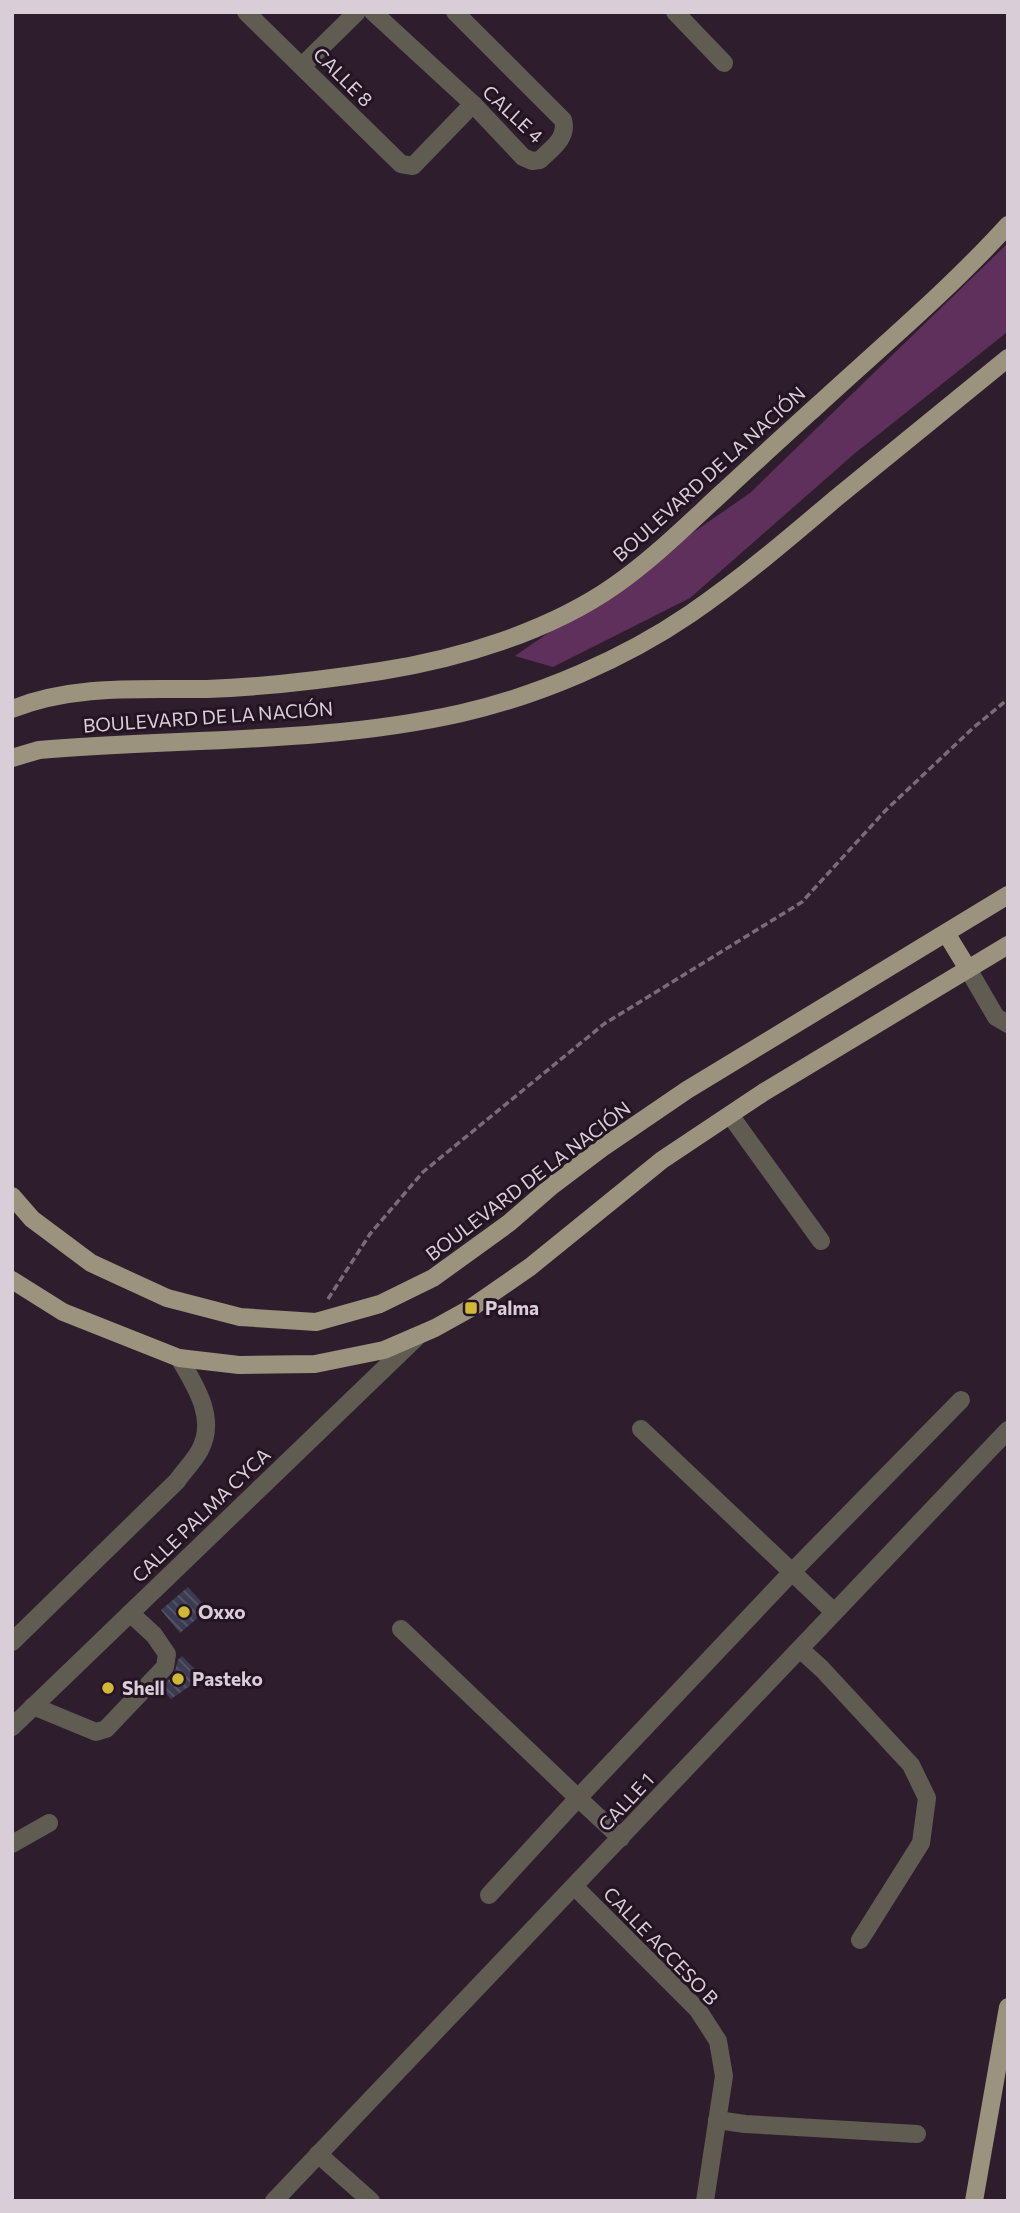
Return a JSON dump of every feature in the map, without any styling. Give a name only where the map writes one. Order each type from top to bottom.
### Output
[{"type":"main road","name":"BOULEVARD DE LA NACIÓN","points":[[12,709],[90,690],[210,689],[309,681],[384,670],[471,652],[551,621],[613,587],[674,538],[905,325],[1008,225]]},
{"type":"main road","name":"BOULEVARD DE LA NACIÓN","points":[[12,758],[53,748],[303,734],[384,726],[462,713],[546,687],[622,655],[688,615],[747,572],[1008,358]]},
{"type":"main road","name":"BOULEVARD DE LA NACIÓN","points":[[12,1196],[32,1219],[91,1263],[167,1298],[240,1317],[316,1322],[380,1304],[433,1278],[509,1223],[592,1156],[687,1090],[1008,895]]},
{"type":"main road","points":[[946,933],[968,969]]},
{"type":"main road","points":[[12,1279],[63,1312],[179,1358],[239,1365],[315,1364],[384,1350],[420,1335],[471,1308],[520,1274],[662,1160],[730,1115],[1008,945]]},
{"type":"main road","points":[[974,2201],[1008,2007]]},
{"type":"street","name":"CALLE 8","points":[[246,12],[401,164],[413,166],[472,104]]},
{"type":"street","points":[[302,66],[357,12]]},
{"type":"street","name":"CALLE 4","points":[[373,12],[472,104],[523,157],[540,160],[562,137],[565,128],[563,120],[455,12]]},
{"type":"street","points":[[675,12],[724,63]]},
{"type":"street","points":[[968,969],[996,1017],[1008,1024]]},
{"type":"street","points":[[730,1115],[821,1241]]},
{"type":"street","name":"CALLE PALMA CYCA","points":[[12,1727],[420,1335]]},
{"type":"street","points":[[12,1642],[177,1481],[200,1451],[206,1433],[204,1405],[179,1358]]},
{"type":"street","points":[[489,1895],[792,1572],[961,1400]]},
{"type":"street","points":[[641,1429],[834,1612]]},
{"type":"street","name":"CALLE 1","points":[[274,2201],[1008,1430]]},
{"type":"street","points":[[33,1706],[96,1732],[106,1729],[165,1667],[167,1654],[154,1635],[130,1613]]},
{"type":"street","points":[[401,1629],[621,1838]]},
{"type":"street","points":[[800,1649],[911,1765],[927,1798],[921,1843],[860,1940]]},
{"type":"street","points":[[12,1844],[49,1823]]},
{"type":"street","name":"CALLE ACCESO B","points":[[575,1886],[698,2010],[718,2041],[724,2076],[705,2201]]},
{"type":"street","points":[[717,2120],[917,2134]]},
{"type":"street","points":[[318,2154],[371,2201]]},
{"type":"path","points":[[316,1322],[334,1287],[370,1234],[423,1172],[604,1024],[802,902],[885,811],[973,728],[1008,699]]},
{"type":"shaded area","points":[[1008,243],[1006,333],[854,454],[690,598],[553,667],[515,656],[750,493]]},
{"type":"building","points":[[188,1587],[208,1609],[180,1633],[161,1610]]},
{"type":"building","name":"Pasteko","points":[[182,1656],[203,1677],[171,1699],[161,1688],[174,1674]]},
{"type":"place","name":"Palma","points":[[471,1308]]},
{"type":"place","name":"Oxxo","points":[[184,1612]]},
{"type":"place","name":"Pasteko","points":[[178,1679]]},
{"type":"place","name":"Shell","points":[[108,1688]]}]
